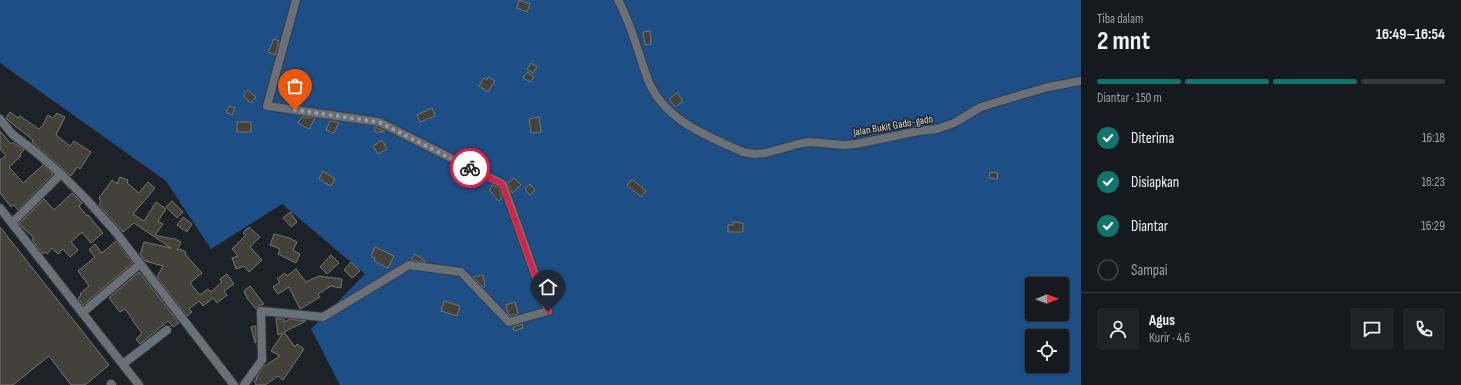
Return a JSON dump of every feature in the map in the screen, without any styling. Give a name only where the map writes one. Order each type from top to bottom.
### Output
[{"type":"street","points":[[244,385],[262,360],[261,311],[322,317],[409,265],[461,272],[510,322],[548,311],[502,184],[379,122],[267,106],[296,0]]},
{"type":"street","name":"Jalan Bukit Gado-gado","points":[[618,0],[632,31],[649,81],[656,97],[664,107],[679,120],[743,152],[755,154],[766,153],[810,142],[856,144],[919,131],[937,129],[954,123],[981,108],[997,102],[1048,87],[1081,81]]},
{"type":"street","points":[[0,119],[12,134],[61,174],[109,225],[234,385]]},
{"type":"street","points":[[12,223],[61,174]]},
{"type":"street","points":[[0,208],[140,385]]},
{"type":"street","points":[[82,313],[140,264]]},
{"type":"street","points":[[123,364],[167,330]]},
{"type":"shaded area","points":[[0,0],[1081,0],[1081,385],[340,385],[311,329],[365,274],[282,204],[211,249],[166,181],[0,63]]},
{"type":"building","points":[[519,0],[530,4],[527,12],[517,8]]},
{"type":"building","points":[[650,31],[651,44],[645,45],[643,32]]},
{"type":"building","points":[[274,39],[279,41],[275,55],[268,52]]},
{"type":"building","points":[[531,63],[537,67],[533,73],[527,69]]},
{"type":"building","points":[[527,72],[534,77],[530,82],[523,78]]},
{"type":"building","points":[[488,77],[495,81],[488,92],[479,86],[484,78],[487,80]]},
{"type":"building","points":[[248,90],[256,97],[251,103],[243,96]]},
{"type":"building","points":[[677,93],[683,101],[675,107],[669,99]]},
{"type":"building","points":[[229,106],[235,108],[232,115],[226,112]]},
{"type":"building","points":[[432,108],[435,116],[420,122],[417,115]]},
{"type":"building","points":[[10,112],[18,118],[20,116],[39,129],[43,125],[48,115],[53,118],[57,113],[65,117],[56,135],[70,146],[74,141],[91,152],[80,169],[77,167],[71,176],[32,142],[33,140],[6,118]]},
{"type":"building","points":[[302,117],[315,118],[309,129],[298,123]]},
{"type":"building","points":[[539,117],[541,132],[531,133],[529,119]]},
{"type":"building","points":[[330,121],[339,122],[334,133],[326,130]]},
{"type":"building","points":[[237,122],[251,122],[251,132],[237,132]]},
{"type":"building","points":[[375,127],[384,131],[384,132],[375,132]]},
{"type":"building","points":[[0,131],[11,144],[13,142],[24,150],[20,154],[21,156],[9,167],[23,183],[43,165],[53,174],[18,210],[14,205],[11,207],[0,193],[0,160],[6,156],[0,149]]},
{"type":"building","points":[[382,140],[387,149],[378,154],[373,146]]},
{"type":"building","points":[[323,171],[335,179],[331,186],[319,179]]},
{"type":"building","points":[[990,172],[998,173],[997,179],[989,178]]},
{"type":"building","points":[[120,177],[128,180],[127,183],[139,193],[148,182],[155,188],[133,214],[144,221],[156,202],[166,209],[158,221],[163,224],[155,235],[173,238],[181,242],[177,250],[180,249],[186,252],[185,254],[202,273],[190,283],[200,295],[208,289],[211,292],[222,282],[220,279],[227,274],[234,284],[224,291],[227,295],[217,303],[213,298],[203,306],[199,301],[189,309],[192,312],[187,316],[157,277],[163,266],[145,261],[140,255],[144,242],[171,248],[134,223],[123,232],[99,205],[101,202],[99,198],[112,180],[117,184]]},
{"type":"building","points":[[514,178],[521,185],[512,193],[508,183]]},
{"type":"building","points":[[632,179],[646,191],[641,197],[627,185]]},
{"type":"building","points":[[530,184],[535,190],[530,195],[525,189]]},
{"type":"building","points":[[493,185],[499,188],[502,198],[499,201],[489,190]]},
{"type":"building","points":[[72,193],[82,203],[79,206],[103,233],[91,243],[82,232],[71,242],[78,250],[70,257],[63,249],[58,254],[52,248],[47,254],[45,252],[43,254],[32,240],[34,238],[19,224],[44,199],[54,210]]},
{"type":"building","points":[[172,201],[183,212],[177,218],[166,207]]},
{"type":"building","points":[[290,212],[297,222],[291,227],[283,218]]},
{"type":"building","points":[[183,217],[192,224],[187,232],[177,225]]},
{"type":"building","points":[[733,222],[743,223],[743,232],[728,232],[728,225],[733,225]]},
{"type":"building","points":[[0,227],[109,365],[85,385],[71,385],[49,356],[13,385],[0,385]]},
{"type":"building","points":[[249,227],[260,237],[250,247],[262,260],[249,272],[244,266],[236,269],[232,258],[238,256],[232,249],[246,235],[243,233]]},
{"type":"building","points":[[274,234],[297,242],[293,250],[300,254],[296,263],[278,254],[280,249],[270,245]]},
{"type":"building","points":[[116,241],[133,263],[83,305],[78,298],[81,295],[80,294],[89,286],[78,271],[95,257],[89,250],[95,244],[102,253]]},
{"type":"building","points":[[375,247],[394,256],[388,268],[374,261],[375,258],[371,256]]},
{"type":"building","points":[[415,254],[425,261],[425,262],[411,260]]},
{"type":"building","points":[[331,255],[339,263],[327,274],[320,267]]},
{"type":"building","points":[[351,262],[360,271],[352,278],[344,270]]},
{"type":"building","points":[[296,269],[306,282],[319,276],[342,279],[341,288],[331,286],[318,294],[320,297],[300,309],[289,287],[278,294],[273,287],[280,282],[277,279],[285,273],[287,276]]},
{"type":"building","points":[[139,272],[179,323],[173,327],[168,321],[140,344],[136,339],[142,333],[125,309],[120,312],[109,298]]},
{"type":"building","points":[[483,275],[485,287],[483,287],[473,277]]},
{"type":"building","points":[[250,286],[264,304],[258,306],[256,309],[247,298],[244,291]]},
{"type":"building","points":[[444,301],[460,306],[457,316],[441,311]]},
{"type":"building","points":[[515,302],[518,314],[511,316],[508,313],[506,305]]},
{"type":"building","points":[[276,318],[284,319],[284,322],[290,319],[306,321],[284,332],[295,347],[297,344],[304,349],[283,380],[278,376],[265,385],[256,385],[254,381],[257,379],[256,378],[263,367],[280,356],[271,351],[283,333],[278,335]]},
{"type":"building","points":[[522,324],[523,328],[514,331],[513,327]]},
{"type":"building","points":[[256,326],[256,343],[255,343],[251,327]]},
{"type":"way so far","points":[[295,110],[379,122],[470,168]]},
{"type":"route","points":[[470,168],[502,184],[548,311]]}]
